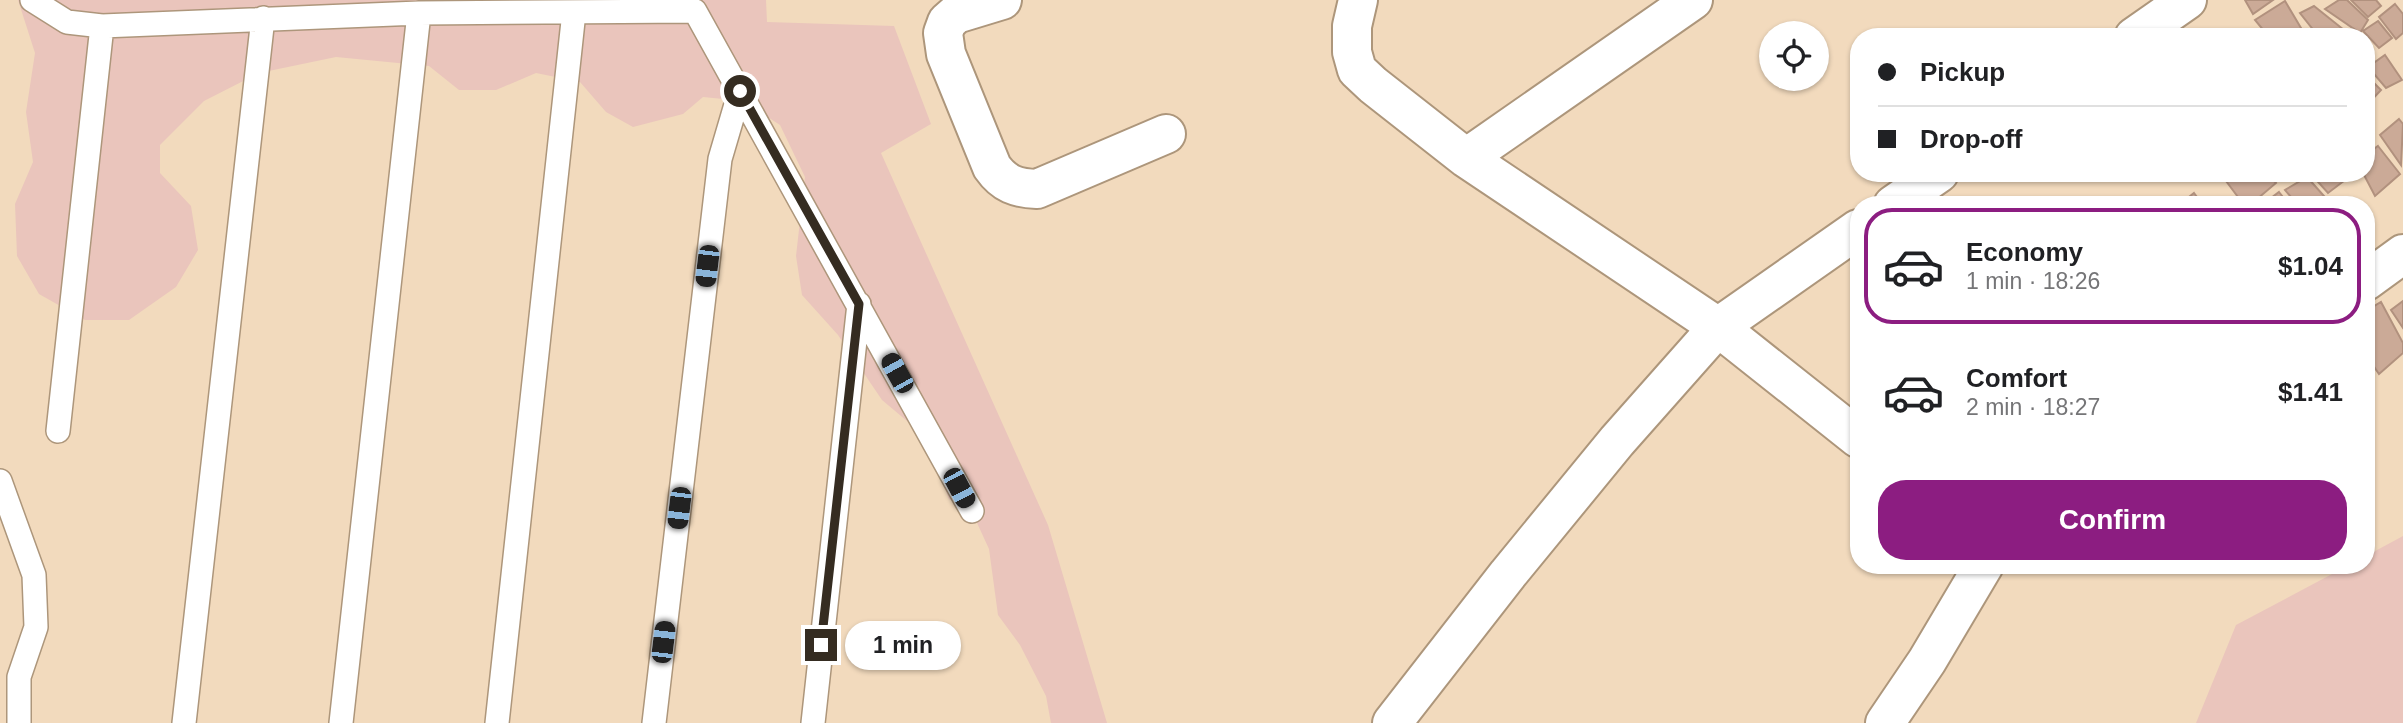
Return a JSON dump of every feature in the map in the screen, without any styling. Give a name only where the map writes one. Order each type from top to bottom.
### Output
[{"type":"street","points":[[1002,0],[956,14],[947,22],[943,33],[946,54],[992,167],[1002,181],[1018,188],[1037,189],[1066,179],[1166,134]]},
{"type":"street","points":[[1358,0],[1352,26],[1352,52],[1357,70],[1466,158],[1718,327],[1850,432]]},
{"type":"street","points":[[1466,158],[1693,0]]},
{"type":"street","points":[[2147,28],[2187,0]]},
{"type":"street","points":[[1907,196],[1926,182]]},
{"type":"street","points":[[1392,723],[1608,451],[1718,327],[1850,235]]},
{"type":"street","points":[[2375,274],[2403,254]]},
{"type":"street","points":[[1885,723],[1927,661],[1979,574]]},
{"type":"lane","points":[[32,0],[67,22],[102,26],[419,13],[695,11],[972,511]]},
{"type":"lane","points":[[497,723],[574,12]]},
{"type":"lane","points":[[341,723],[419,13]]},
{"type":"lane","points":[[184,723],[263,19]]},
{"type":"lane","points":[[58,431],[102,26]]},
{"type":"lane","points":[[654,723],[720,159],[740,91]]},
{"type":"lane","points":[[813,723],[859,304]]},
{"type":"lane","points":[[0,481],[34,575],[36,627],[19,677],[19,723]]},
{"type":"shaded area","points":[[18,0],[766,0],[767,22],[894,26],[931,124],[881,153],[1048,525],[1107,723],[1051,723],[1046,696],[1020,645],[998,615],[989,549],[972,512],[949,499],[936,466],[932,442],[882,400],[838,335],[802,295],[796,256],[805,177],[780,125],[743,101],[703,97],[683,114],[633,127],[606,112],[580,82],[536,73],[496,90],[459,90],[429,66],[336,57],[259,73],[204,101],[160,145],[160,173],[191,206],[198,250],[176,287],[129,320],[85,320],[39,294],[17,256],[15,204],[33,162],[26,112],[35,53]]},
{"type":"shaded area","points":[[2403,536],[2403,723],[2196,723],[2236,625],[2332,574],[2375,574],[2375,551]]},
{"type":"building","points":[[2245,0],[2273,0],[2253,14]]},
{"type":"building","points":[[2339,0],[2347,0],[2368,20],[2363,28],[2353,28],[2325,9]]},
{"type":"building","points":[[2351,0],[2376,0],[2381,6],[2368,17]]},
{"type":"building","points":[[2285,1],[2301,28],[2262,28],[2255,20]]},
{"type":"building","points":[[2395,4],[2403,14],[2403,33],[2396,39],[2379,17]]},
{"type":"building","points":[[2314,6],[2342,28],[2312,28],[2300,13]]},
{"type":"building","points":[[2378,21],[2392,38],[2379,48],[2375,44],[2375,28],[2368,28]]},
{"type":"building","points":[[2385,55],[2402,80],[2386,88],[2375,75],[2375,62]]},
{"type":"building","points":[[2375,84],[2381,90],[2375,96]]},
{"type":"building","points":[[2399,119],[2403,124],[2401,165],[2380,135]]},
{"type":"building","points":[[2378,146],[2400,174],[2375,196],[2368,182],[2375,182],[2375,148]]},
{"type":"building","points":[[2227,182],[2276,183],[2261,196],[2237,196]]},
{"type":"building","points":[[2299,182],[2311,182],[2324,196],[2290,196],[2285,190]]},
{"type":"building","points":[[2318,182],[2342,182],[2328,193]]},
{"type":"building","points":[[2403,301],[2403,328],[2391,310]]},
{"type":"building","points":[[2381,302],[2403,343],[2403,353],[2379,374],[2375,368],[2375,306]]},
{"type":"route","points":[[740,91],[859,304],[821,645]]}]
